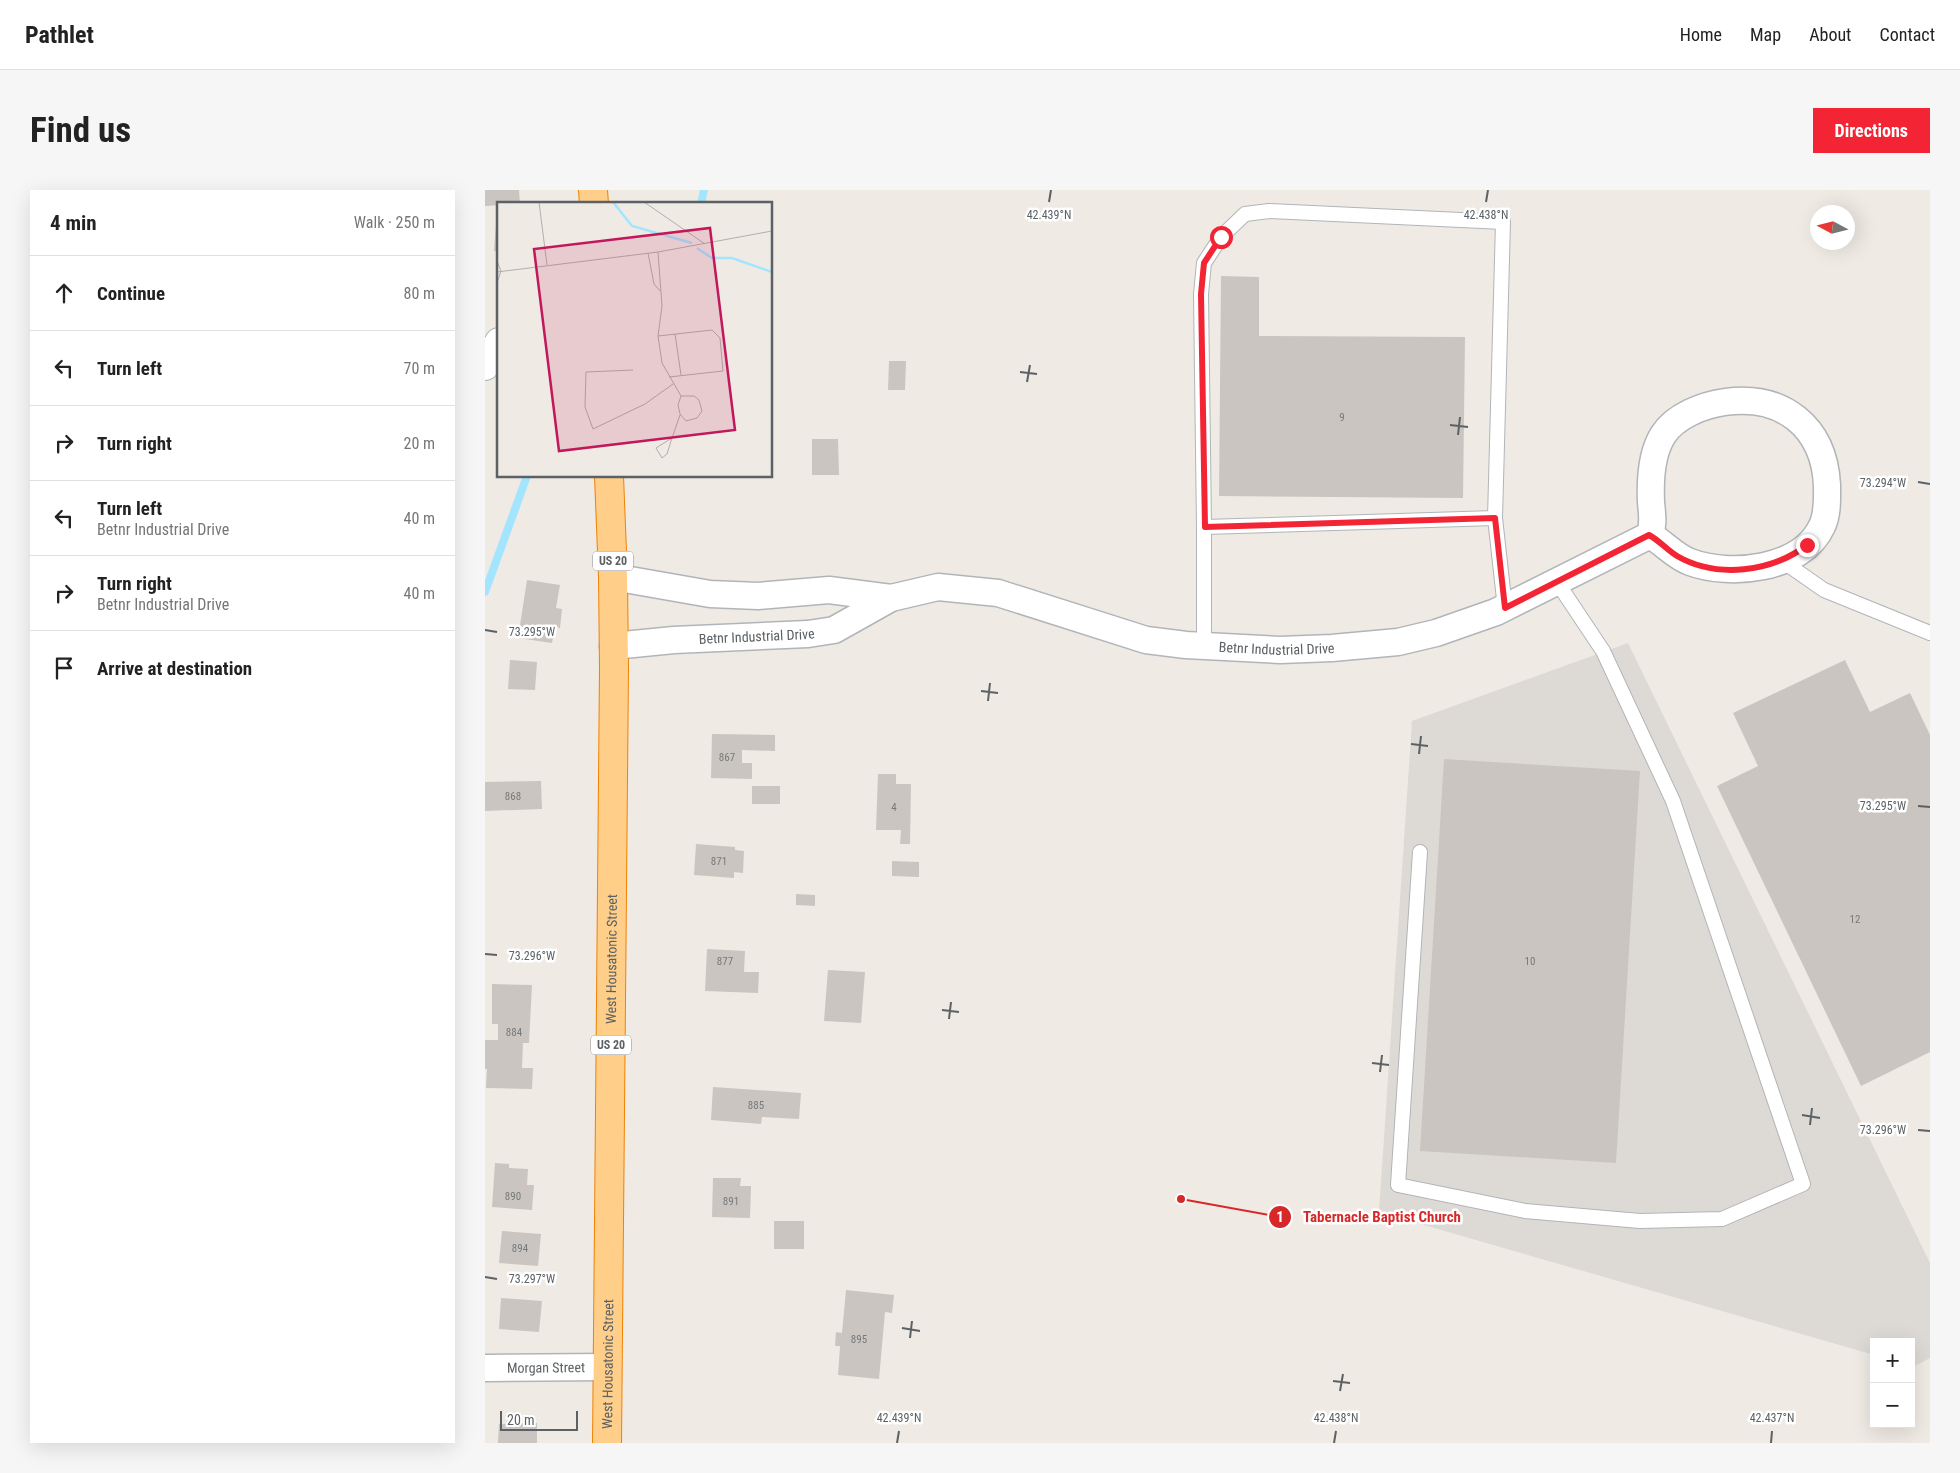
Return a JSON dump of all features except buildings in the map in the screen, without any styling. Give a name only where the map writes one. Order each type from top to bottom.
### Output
[{"type":"highway","name":"West Housatonic Street","points":[[607,1443],[613,646],[613,577],[609,478]]},
{"type":"street","points":[[485,366],[497,345]]},
{"type":"street","points":[[1743,401],[1771,404],[1789,413],[1811,435],[1822,454],[1827,481],[1827,506],[1823,526],[1807,545],[1781,560],[1747,569],[1705,566],[1677,556],[1649,535],[1653,524],[1651,480],[1657,448],[1663,434],[1673,424],[1687,415],[1717,403],[1743,401]]},
{"type":"street","name":"Betnr Industrial Drive","points":[[613,646],[674,640],[808,634],[835,630],[891,598],[939,587],[999,593],[1147,640],[1204,646],[1307,649],[1398,642],[1437,633],[1505,608],[1649,535]]},
{"type":"street","name":"Betnr Industrial Drive","points":[[613,577],[710,594],[758,596],[829,590],[891,598]]},
{"type":"street","name":"Morgan Street","points":[[485,1368],[607,1367]]},
{"type":"lane","points":[[1204,646],[1205,527],[1201,294],[1204,263],[1221,237],[1245,214],[1269,211],[1503,222],[1495,518],[1505,608]]},
{"type":"lane","points":[[1205,527],[1495,518]]},
{"type":"lane","points":[[1781,560],[1824,590],[1930,633]]},
{"type":"lane","points":[[1420,852],[1397,1185],[1525,1211],[1640,1221],[1722,1219],[1803,1184],[1673,801],[1603,651],[1557,582]]},
{"type":"shaded area","points":[[1628,643],[1930,1263],[1930,1358],[1915,1366],[1915,1338],[1870,1338],[1870,1354],[1379,1212],[1412,721]]},
{"type":"waterway","points":[[701,202],[704,190]]},
{"type":"waterway","points":[[485,592],[526,478]]},
{"type":"place","name":"Tabernacle Baptist Church","points":[[1181,1199]]},
{"type":"route","points":[[1221,237],[1204,263],[1201,294],[1205,527],[1495,518],[1505,608],[1544,590],[1606,555],[1649,535],[1657,539],[1677,556],[1690,562],[1720,569],[1747,569],[1774,564],[1798,552],[1807,545]]}]
